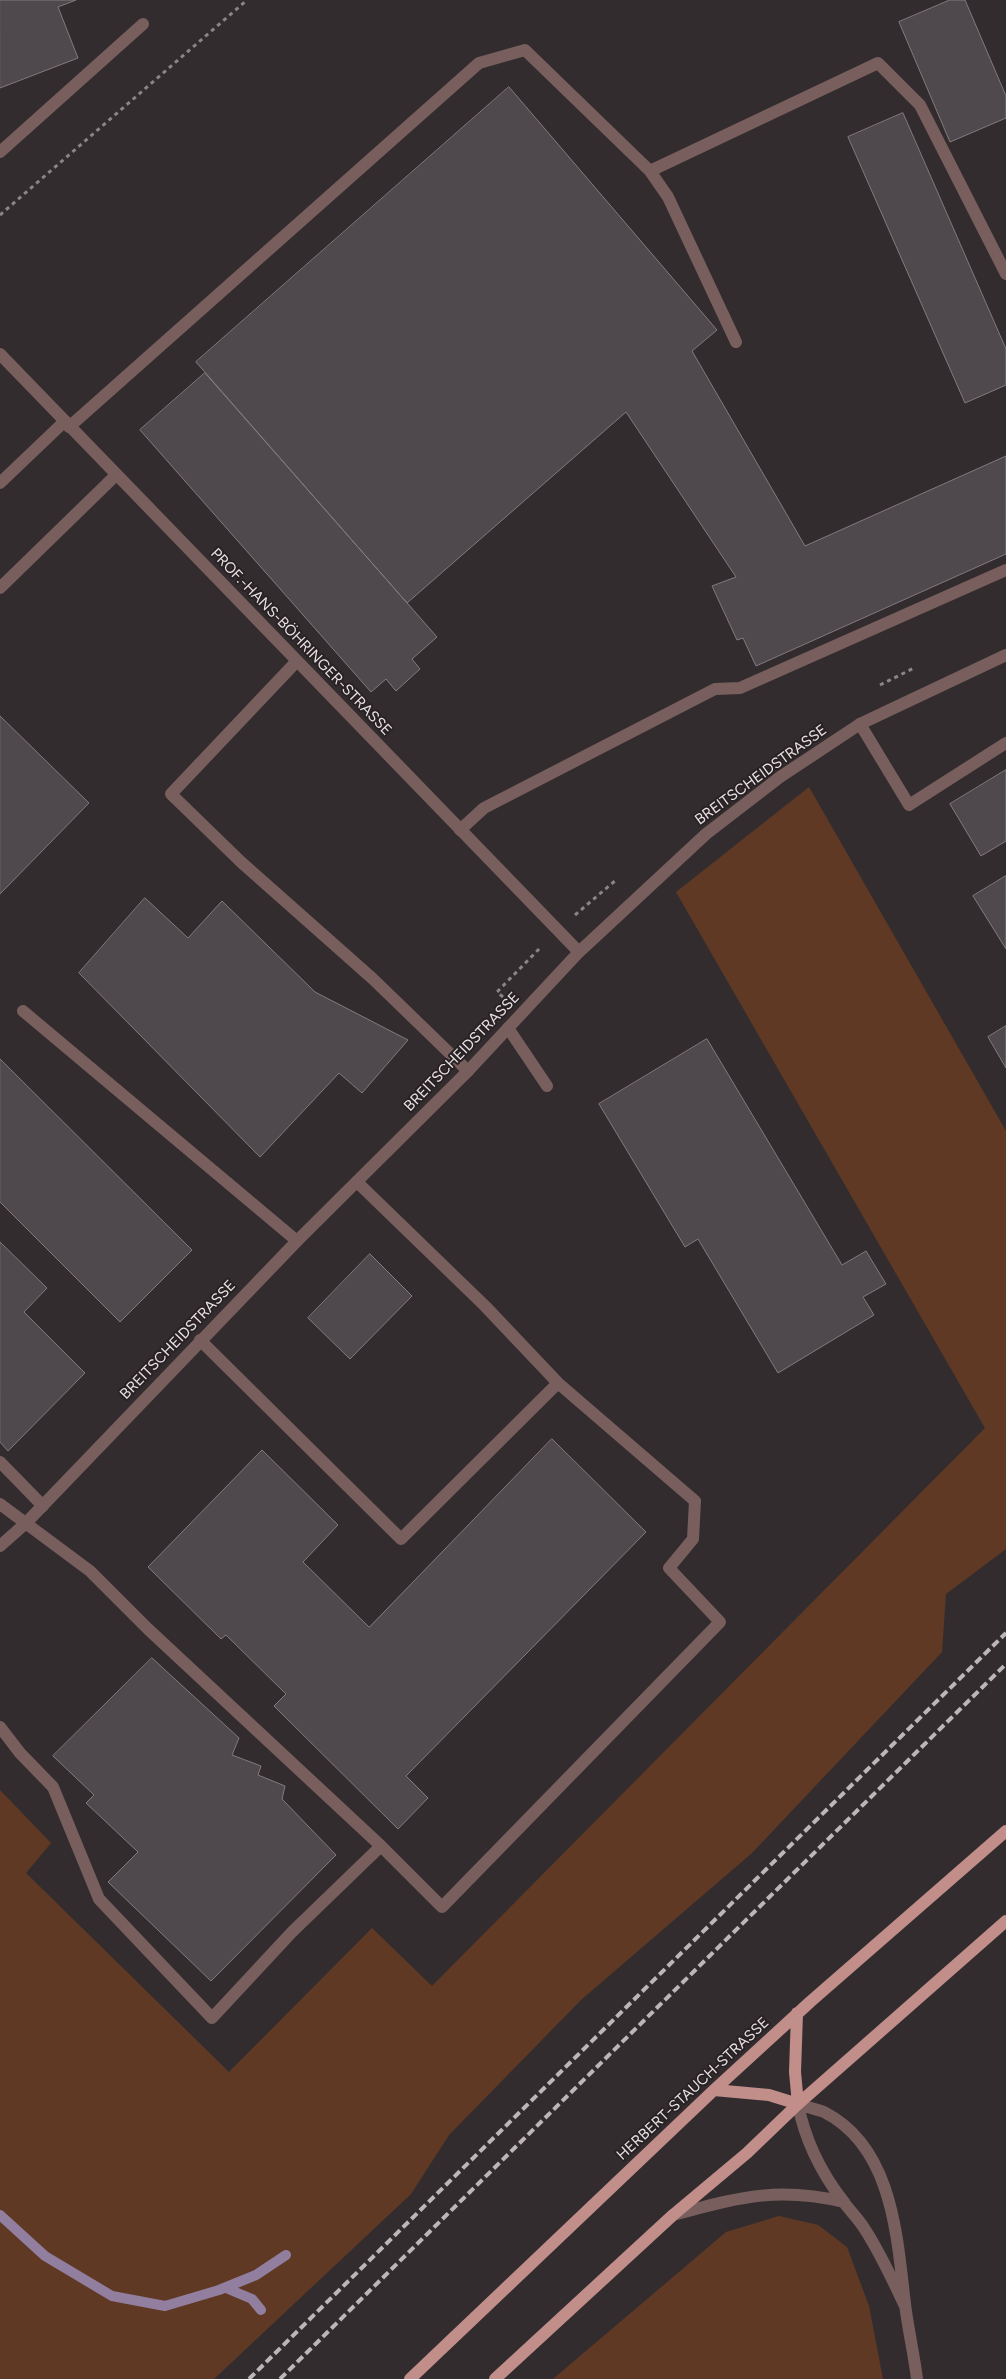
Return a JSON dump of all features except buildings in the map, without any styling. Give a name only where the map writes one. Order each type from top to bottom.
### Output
[{"type":"main road","name":"HERBERT-STAUCH-STRASSE","points":[[410,2379],[797,2013],[1006,1831]]},
{"type":"main road","points":[[495,2379],[674,2215],[747,2153],[798,2104],[1006,1921]]},
{"type":"main road","points":[[797,2013],[795,2072],[798,2104]]},
{"type":"main road","points":[[714,2090],[769,2095],[798,2104]]},
{"type":"street","points":[[0,152],[144,24]]},
{"type":"street","points":[[0,483],[479,63],[525,50],[650,171],[668,198],[736,342]]},
{"type":"street","points":[[650,171],[878,63],[920,105],[1006,274]]},
{"type":"street","name":"PROF.-HANS-BÖHRINGER-STRASSE","points":[[0,354],[556,931],[579,952]]},
{"type":"street","points":[[0,588],[116,475]]},
{"type":"street","points":[[460,830],[484,808],[715,689],[740,688],[1006,570]]},
{"type":"street","name":"BREITSCHEIDSTRASSE","points":[[0,1546],[43,1506],[297,1240],[358,1182],[468,1071],[579,952],[706,834],[780,777],[860,724],[1006,655]]},
{"type":"street","points":[[297,661],[171,794],[241,862],[373,979],[468,1071]]},
{"type":"street","points":[[860,724],[909,805],[1006,744]]},
{"type":"street","points":[[23,1010],[297,1240]]},
{"type":"street","points":[[508,1028],[547,1086]]},
{"type":"street","points":[[0,1504],[90,1571],[381,1846],[442,1907],[720,1622],[669,1568],[693,1539],[695,1500],[558,1383],[485,1306],[358,1182]]},
{"type":"street","points":[[200,1340],[401,1539],[558,1383]]},
{"type":"street","points":[[0,1462],[43,1506]]},
{"type":"street","points":[[0,1727],[20,1753],[53,1787],[99,1900],[212,2018],[292,1932],[381,1846]]},
{"type":"street","points":[[905,2306],[885,2264],[864,2227],[826,2178],[812,2152],[803,2128],[798,2104],[823,2112],[850,2130],[871,2158],[880,2175],[892,2212],[917,2379]]},
{"type":"street","points":[[674,2215],[734,2199],[759,2195],[791,2193],[844,2202]]},
{"type":"path","points":[[0,215],[247,0]]},
{"type":"path","points":[[497,992],[556,931]]},
{"type":"shaded area","points":[[809,787],[1006,1131],[1006,1549],[946,1594],[942,1652],[752,1853],[581,2000],[449,2135],[411,2194],[214,2379],[0,2379],[0,1790],[51,1843],[26,1873],[229,2072],[372,1928],[432,1986],[985,1428],[676,892]]},
{"type":"shaded area","points":[[779,2216],[818,2225],[847,2247],[869,2306],[883,2379],[553,2379],[726,2232]]},
{"type":"waterway","points":[[0,2215],[45,2256],[112,2296],[165,2306],[219,2290],[256,2275],[286,2255]]},
{"type":"waterway","points":[[226,2288],[252,2299],[261,2310]]},
{"type":"railway","points":[[249,2379],[1006,1633]]},
{"type":"railway","points":[[280,2379],[1006,1664]]}]
